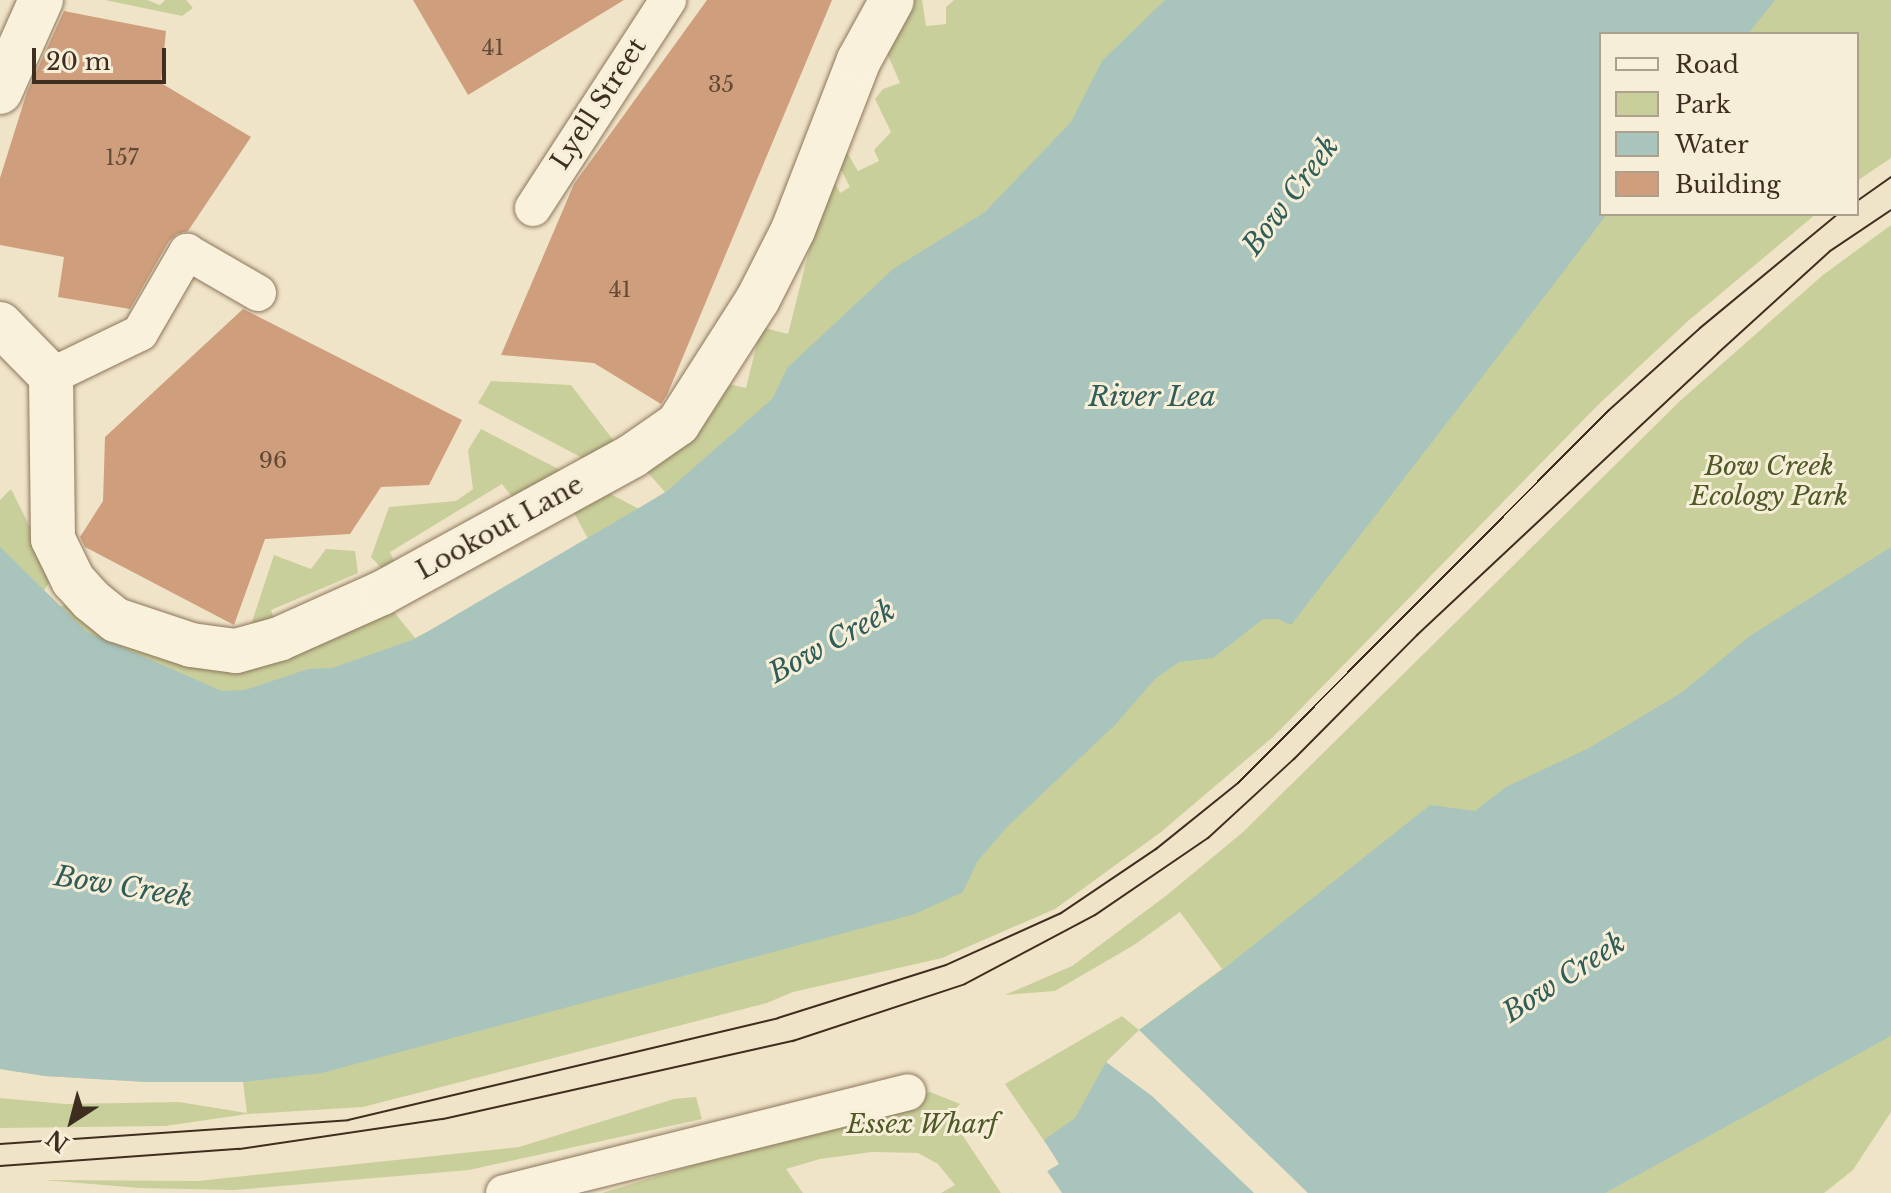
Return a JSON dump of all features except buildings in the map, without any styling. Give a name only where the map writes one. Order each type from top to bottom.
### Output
[{"type":"street","points":[[0,92],[41,0]]},
{"type":"street","name":"Lyell Street","points":[[533,208],[668,0]]},
{"type":"street","name":"Lookout Lane","points":[[51,376],[53,539],[82,590],[116,620],[191,645],[236,651],[279,639],[395,585],[632,456],[678,424],[758,299],[793,230],[859,60],[892,0]]},
{"type":"street","points":[[0,324],[51,376],[140,333],[187,252],[258,293]]},
{"type":"street","points":[[504,1193],[908,1092]]},
{"type":"green space","points":[[105,0],[147,0],[160,5],[165,0],[186,0],[193,8],[182,16]]},
{"type":"green space","points":[[907,0],[922,0],[926,26],[946,24],[946,7],[954,0],[1322,0],[800,553],[0,795],[0,500],[11,489],[54,575],[43,592],[59,607],[75,601],[111,628],[235,674],[394,612],[415,638],[456,617],[588,539],[572,509],[605,491],[639,509],[665,492],[641,465],[719,382],[746,388],[761,327],[788,334],[829,171],[840,193],[850,187],[832,152],[839,139],[858,171],[879,161],[874,150],[891,132],[875,99],[883,89],[900,83],[884,46]]},
{"type":"green space","points":[[1646,0],[1891,0],[1891,158],[1859,180],[1859,32],[1621,32]]},
{"type":"green space","points":[[1599,215],[1814,216],[1688,321],[1598,405],[1274,736],[1161,832],[1055,909],[942,958],[793,992],[767,1003],[363,1107],[248,1114],[165,1126],[0,1128],[0,1098],[65,1104],[179,1102],[247,1113],[243,1082],[147,1082],[45,1076],[0,1069]]},
{"type":"green space","name":"Bow Creek Ecology Park","points":[[1891,225],[1891,623],[1088,1164],[1011,1193],[1060,1164],[1005,1084],[1122,1016],[1139,1030],[1222,969],[1180,912],[1134,945],[1055,991],[1005,995],[1072,966],[1167,895],[1243,832],[1681,400],[1823,275]]},
{"type":"green space","points":[[491,381],[571,385],[617,445],[590,462],[478,403]]},
{"type":"green space","points":[[481,429],[566,473],[517,503],[502,484],[390,552],[399,572],[390,577],[371,557],[389,507],[456,501],[473,489],[468,450]]},
{"type":"green space","points":[[326,549],[355,551],[358,573],[271,610],[278,628],[246,640],[274,555],[311,569]]},
{"type":"green space","points":[[1891,899],[1891,1112],[1853,1170],[1824,1193],[1395,1193]]},
{"type":"green space","name":"Essex Wharf","points":[[930,1092],[960,1104],[949,1115],[1001,1193],[941,1193],[955,1185],[938,1164],[918,1153],[872,1152],[820,1159],[786,1169],[803,1193],[602,1193]]},
{"type":"green space","points":[[696,1097],[702,1119],[469,1170],[234,1190],[139,1188],[44,1180],[198,1181],[519,1147],[674,1099]]},
{"type":"water","name":"River Lea","points":[[1165,0],[1775,0],[1750,32],[1599,32],[1599,216],[1605,216],[1291,625],[1278,619],[1263,619],[1213,658],[1179,662],[1155,679],[1115,725],[1007,827],[977,862],[963,892],[915,914],[322,1073],[244,1082],[147,1082],[45,1076],[0,1069],[0,547],[87,632],[222,691],[245,690],[308,669],[332,668],[415,639],[666,492],[773,398],[787,368],[893,269],[985,212],[1071,122],[1102,61]]},
{"type":"water","name":"Bow Creek","points":[[1891,547],[1891,1036],[1605,1193],[1011,1193],[1059,1164],[1044,1140],[1075,1118],[1106,1062],[1139,1030],[1222,970],[1430,805],[1475,811],[1506,787],[1589,748],[1681,693],[1750,636]]},
{"type":"pier","points":[[1139,1030],[1308,1193],[1254,1193],[1152,1096],[1106,1062]]},
{"type":"pier","points":[[1045,1168],[1062,1193],[1012,1193],[1009,1190]]},
{"type":"tram line","points":[[1859,200],[1891,177]]},
{"type":"tram line","points":[[0,1166],[239,1149],[443,1119],[793,1041],[965,984],[1095,915],[1208,838],[1294,759],[1417,635],[1718,353],[1830,251],[1891,210]]},
{"type":"tram line","points":[[0,1144],[348,1120],[778,1018],[946,965],[1061,913],[1156,849],[1238,783],[1609,410],[1700,328],[1836,216]]}]
